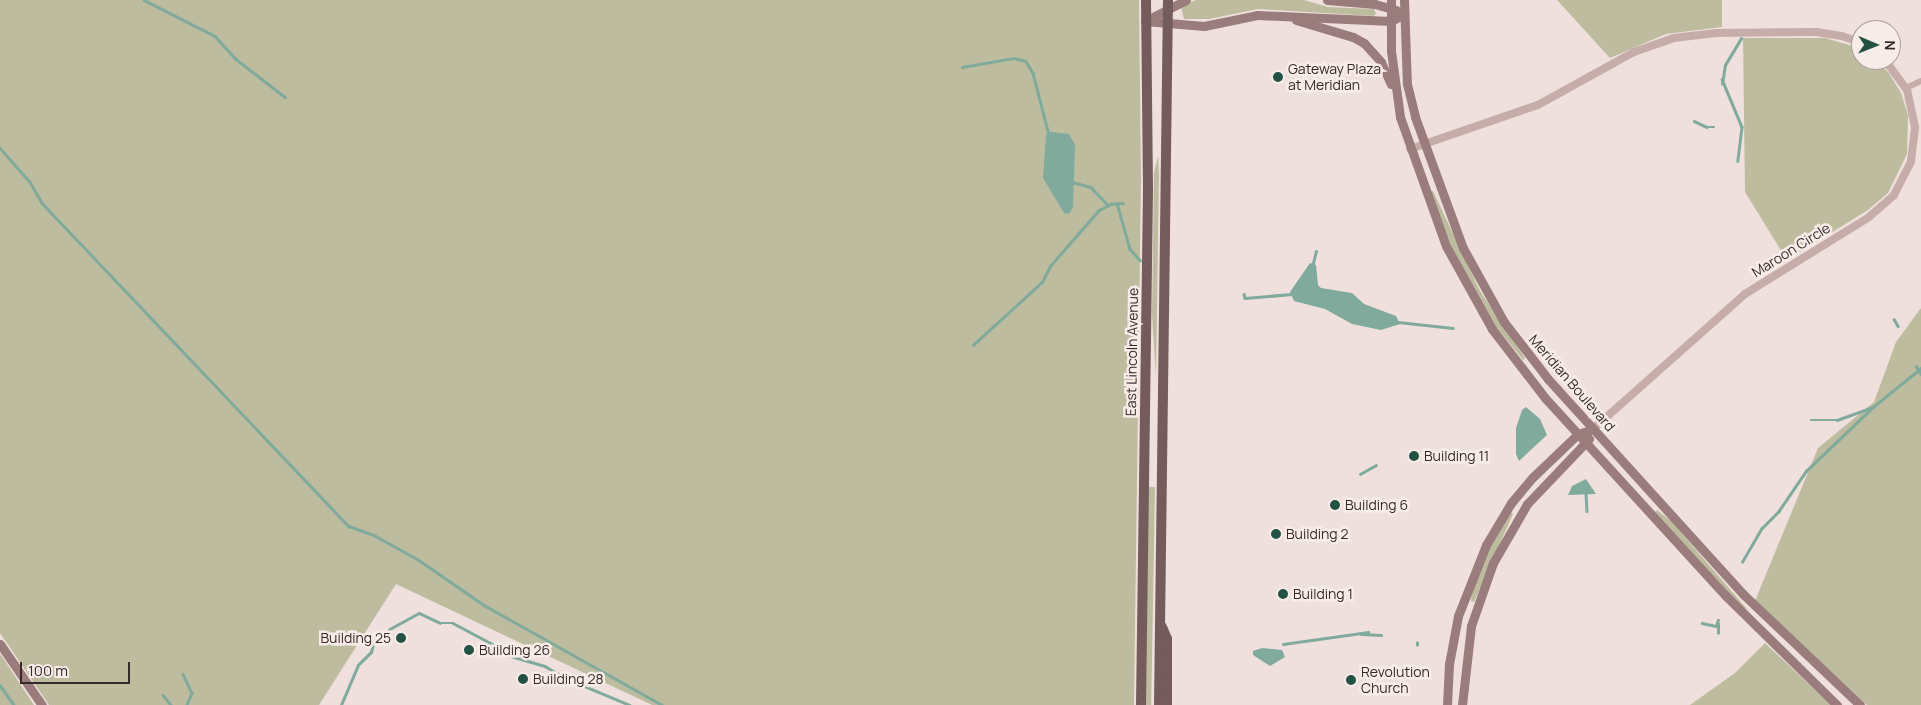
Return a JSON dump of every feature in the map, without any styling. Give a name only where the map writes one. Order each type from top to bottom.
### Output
[{"type":"main road","name":"East Lincoln Avenue","points":[[1141,705],[1148,174],[1146,0]]},
{"type":"main road","points":[[1145,21],[1168,5],[1186,0]]},
{"type":"main road","points":[[1145,21],[1204,26],[1257,15],[1390,21],[1404,14],[1391,4],[1328,0]]},
{"type":"main road","name":"Meridian Boulevard","points":[[1404,0],[1408,90],[1424,144],[1457,233],[1490,299],[1533,361],[1593,429],[1756,607],[1860,705]]},
{"type":"main road","name":"Meridian Boulevard","points":[[1391,4],[1390,21],[1395,98],[1410,149],[1446,246],[1478,307],[1515,361],[1586,443],[1754,626],[1837,705]]},
{"type":"main road","points":[[1159,705],[1168,5]]},
{"type":"main road","points":[[1292,18],[1353,37],[1364,43],[1383,65],[1395,98]]},
{"type":"main road","points":[[1447,705],[1451,650],[1466,592],[1486,545],[1512,503],[1578,434],[1593,429]]},
{"type":"main road","points":[[1462,705],[1470,633],[1493,563],[1527,504],[1586,443],[1593,429]]},
{"type":"main road","points":[[1160,621],[1167,639],[1167,705]]},
{"type":"main road","points":[[0,644],[42,705]]},
{"type":"street","points":[[1410,149],[1534,106],[1634,52],[1674,38],[1716,33],[1816,32],[1851,39]]},
{"type":"street","name":"Maroon Circle","points":[[1593,429],[1745,294],[1864,220],[1889,200],[1905,178],[1914,149],[1914,114],[1906,88],[1892,70]]},
{"type":"street","points":[[1906,88],[1921,81]]},
{"type":"shaded area","points":[[0,0],[1139,0],[1141,178],[1134,705],[652,705],[396,584],[319,705],[49,705],[0,633]]},
{"type":"shaded area","points":[[1196,0],[1304,0],[1328,7],[1374,9],[1376,13],[1374,16],[1258,9],[1209,19],[1184,19],[1181,7]]},
{"type":"shaded area","points":[[1557,0],[1722,0],[1722,27],[1666,34],[1610,58]]},
{"type":"shaded area","points":[[1743,38],[1825,38],[1851,46],[1851,70],[1886,70],[1889,73],[1901,93],[1908,115],[1907,154],[1888,193],[1868,210],[1787,260],[1745,192]]},
{"type":"shaded area","points":[[1051,132],[1069,134],[1075,145],[1073,207],[1069,214],[1064,213],[1043,178],[1046,135]]},
{"type":"shaded area","points":[[1158,156],[1156,377],[1152,315],[1154,173]]},
{"type":"shaded area","points":[[1433,191],[1480,291],[1525,358],[1523,360],[1494,324],[1462,269],[1442,225],[1430,192]]},
{"type":"shaded area","points":[[1310,263],[1316,265],[1318,285],[1321,288],[1352,293],[1364,304],[1396,316],[1400,324],[1381,330],[1352,324],[1325,309],[1294,301],[1290,292]]},
{"type":"shaded area","points":[[1921,308],[1921,705],[1867,705],[1755,601],[1818,448],[1874,402],[1896,342]]},
{"type":"shaded area","points":[[1526,407],[1540,419],[1547,435],[1519,461],[1516,454],[1516,428],[1522,410]]},
{"type":"shaded area","points":[[1586,479],[1596,494],[1568,495],[1572,486]]},
{"type":"shaded area","points":[[1146,487],[1155,487],[1151,705],[1142,705]]},
{"type":"shaded area","points":[[1657,510],[1671,521],[1747,609],[1741,607],[1655,512]]},
{"type":"shaded area","points":[[1510,512],[1513,514],[1474,602],[1471,601],[1472,586],[1491,543]]},
{"type":"shaded area","points":[[1765,643],[1831,705],[1690,705],[1735,673]]},
{"type":"shaded area","points":[[1262,648],[1282,650],[1285,657],[1270,666],[1253,655],[1253,651]]},
{"type":"shaded area","points":[[0,654],[5,661],[34,705],[0,705]]},
{"type":"waterway","points":[[144,0],[215,36],[236,59],[285,97]]},
{"type":"waterway","points":[[1722,84],[1725,65],[1741,38]]},
{"type":"waterway","points":[[962,67],[1014,58],[1026,61],[1033,73],[1049,135]]},
{"type":"waterway","points":[[1722,79],[1742,127],[1738,161]]},
{"type":"waterway","points":[[1694,121],[1707,127],[1714,127]]},
{"type":"waterway","points":[[0,148],[30,182],[42,203],[349,526],[374,535],[419,560],[484,605],[662,705]]},
{"type":"waterway","points":[[1072,182],[1091,187],[1108,205]]},
{"type":"waterway","points":[[1117,203],[1130,249],[1140,260]]},
{"type":"waterway","points":[[973,345],[1042,282],[1050,266],[1099,210],[1111,204],[1123,203]]},
{"type":"waterway","points":[[1312,267],[1316,251]]},
{"type":"waterway","points":[[1244,294],[1245,298],[1292,294]]},
{"type":"waterway","points":[[1894,319],[1898,326]]},
{"type":"waterway","points":[[1398,322],[1453,328]]},
{"type":"waterway","points":[[1916,366],[1921,374]]},
{"type":"waterway","points":[[1811,420],[1837,420],[1873,407],[1921,368]]},
{"type":"waterway","points":[[1742,562],[1762,528],[1778,512],[1806,471],[1873,407]]},
{"type":"waterway","points":[[1360,474],[1376,465]]},
{"type":"waterway","points":[[1586,493],[1587,511]]},
{"type":"waterway","points":[[341,705],[358,665],[371,652],[375,637],[419,613],[440,623],[453,623],[496,646],[504,654],[545,666],[565,678],[630,705]]},
{"type":"waterway","points":[[1702,623],[1716,626],[1718,620]]},
{"type":"waterway","points":[[1718,624],[1718,633]]},
{"type":"waterway","points":[[1283,644],[1368,632]]},
{"type":"waterway","points":[[1361,634],[1381,635]]},
{"type":"waterway","points":[[183,674],[192,693],[187,705]]},
{"type":"waterway","points":[[0,685],[14,705]]},
{"type":"waterway","points":[[163,695],[171,705]]},
{"type":"place","name":"Gateway Plaza at Meridian","points":[[1278,77]]},
{"type":"place","name":"Building 11","points":[[1414,456]]},
{"type":"place","name":"Building 6","points":[[1335,505]]},
{"type":"place","name":"Building 2","points":[[1276,534]]},
{"type":"place","name":"Building 1","points":[[1283,594]]},
{"type":"place","name":"Building 25","points":[[401,638]]},
{"type":"place","name":"Building 26","points":[[469,650]]},
{"type":"place","name":"Building 28","points":[[523,679]]},
{"type":"place","name":"Revolution Church","points":[[1351,680]]}]
